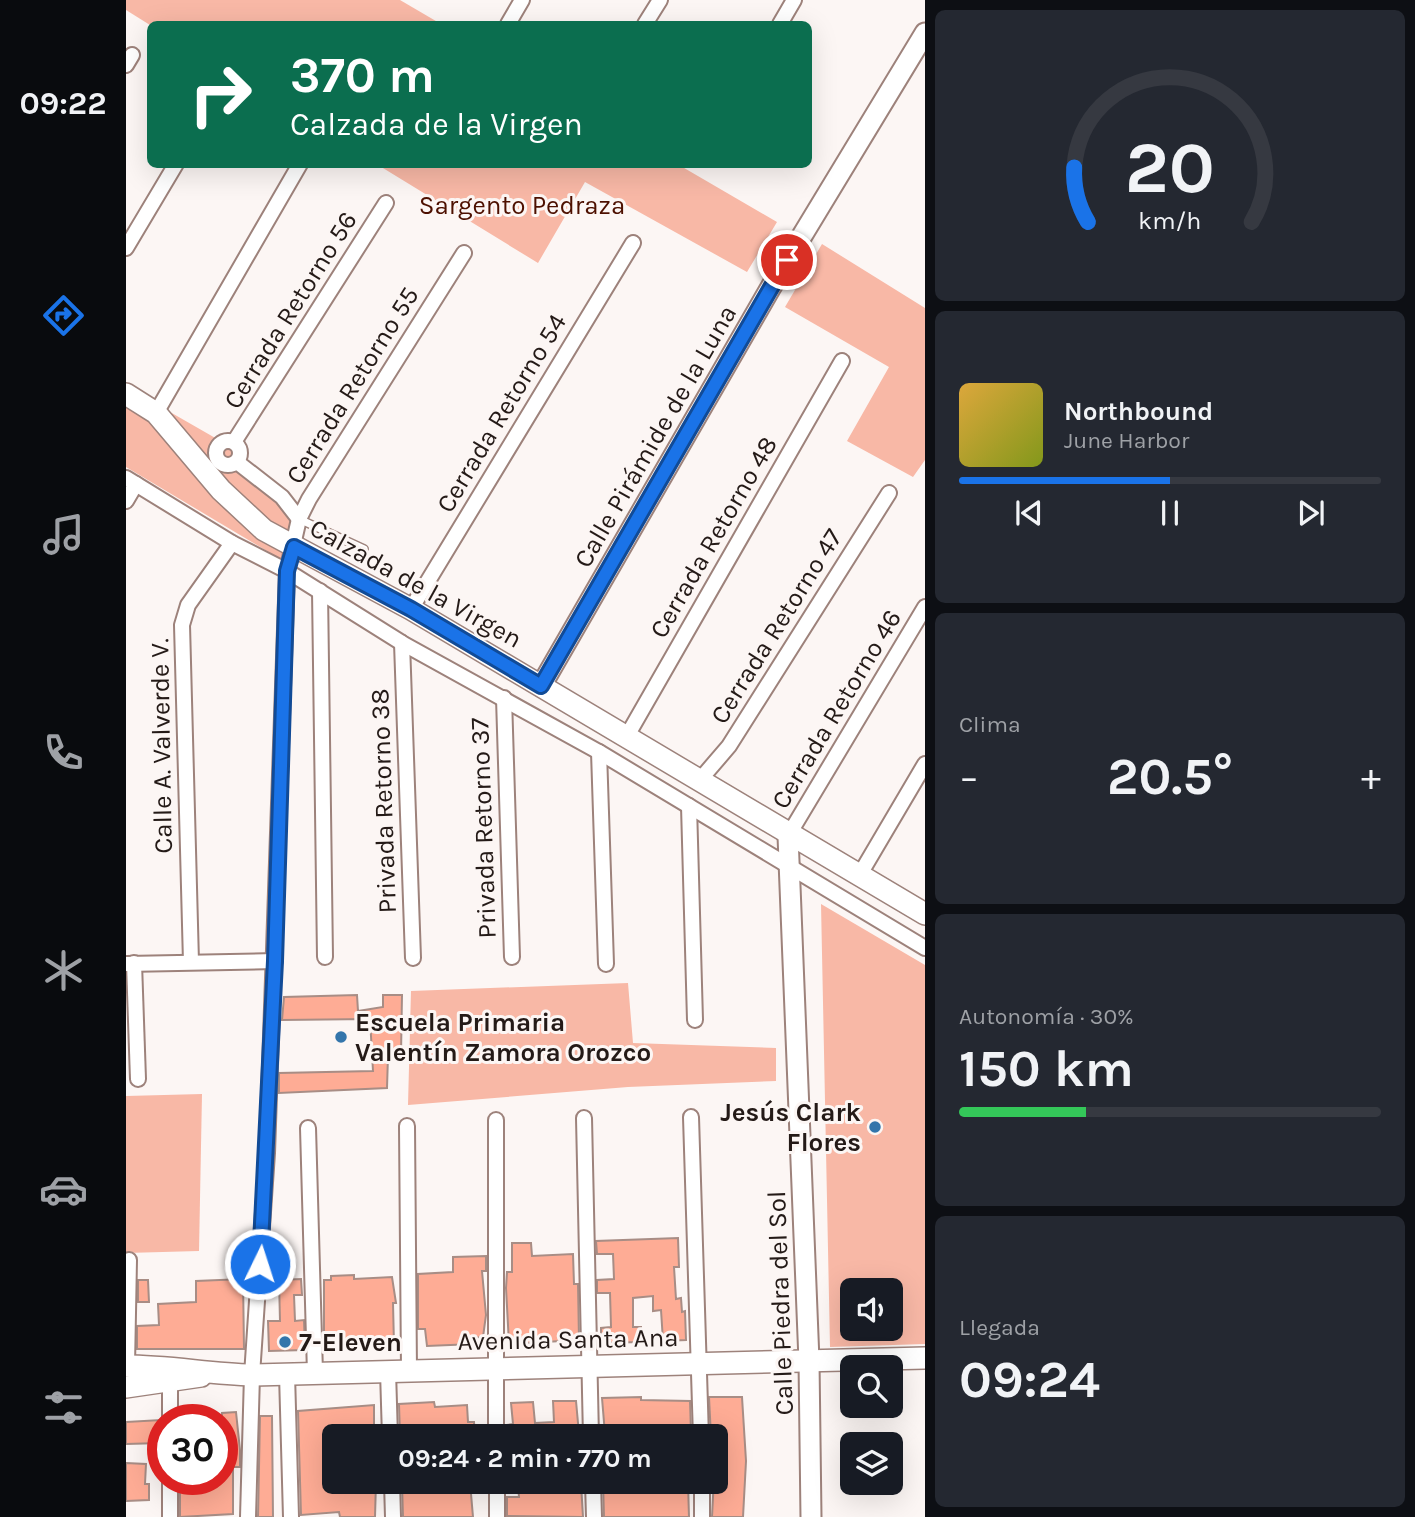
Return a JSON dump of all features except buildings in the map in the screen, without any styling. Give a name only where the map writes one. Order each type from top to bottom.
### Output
[{"type":"main road","name":"Calzada de la Virgen","points":[[126,394],[156,413],[221,490],[264,530],[411,609],[789,836],[925,914]]},
{"type":"main road","name":"Avenida Santa Ana","points":[[127,1366],[170,1374],[252,1375],[925,1358]]},
{"type":"main road","name":"Avenida Santa Ana","points":[[126,1387],[170,1374]]},
{"type":"street","points":[[510,21],[522,0]]},
{"type":"street","points":[[647,21],[660,0]]},
{"type":"street","points":[[782,21],[794,0]]},
{"type":"street","name":"Calle Pirámide de la Luna","points":[[541,686],[771,286],[925,33]]},
{"type":"street","points":[[126,248],[174,168]]},
{"type":"street","points":[[156,413],[298,168]]},
{"type":"street","name":"Cerrada Retorno 56","points":[[234,442],[386,203]]},
{"type":"street","name":"Cerrada Retorno 54","points":[[411,609],[633,243]]},
{"type":"street","name":"Cerrada Retorno 55","points":[[248,1517],[252,1375],[267,1153],[275,961],[287,571],[299,519],[464,253]]},
{"type":"street","name":"Cerrada Retorno 48","points":[[626,736],[842,361]]},
{"type":"street","points":[[237,462],[240,451],[234,442],[219,444],[215,455],[221,464],[237,462],[282,497],[299,519]]},
{"type":"street","points":[[126,501],[131,481]]},
{"type":"street","name":"Calzada de la Virgen","points":[[131,481],[232,543],[287,571],[402,643],[599,752],[925,948]]},
{"type":"street","name":"Cerrada Retorno 47","points":[[699,781],[729,746],[890,493]]},
{"type":"street","name":"Calle A. Valverde V.","points":[[191,962],[182,625],[187,605],[232,543]]},
{"type":"street","points":[[320,591],[325,957]]},
{"type":"street","name":"Cerrada Retorno 46","points":[[789,836],[925,607]]},
{"type":"street","name":"Privada Retorno 38","points":[[402,643],[413,958]]},
{"type":"street","name":"Privada Retorno 37","points":[[504,698],[512,957]]},
{"type":"street","points":[[599,752],[606,964]]},
{"type":"street","points":[[859,876],[925,764]]},
{"type":"street","points":[[689,806],[695,1020]]},
{"type":"street","name":"Calle Piedra del Sol","points":[[789,836],[809,1361],[811,1517]]},
{"type":"street","points":[[138,1079],[130,963],[275,961]]},
{"type":"street","points":[[691,1117],[701,1424]]},
{"type":"street","points":[[584,1118],[591,1424]]},
{"type":"street","points":[[496,1120],[496,1424]]},
{"type":"street","points":[[392,1424],[398,1371],[407,1126]]},
{"type":"street","points":[[308,1128],[315,1373]]},
{"type":"street","points":[[127,1366],[130,1260]]},
{"type":"street","points":[[170,1374],[170,1404]]},
{"type":"street","points":[[287,1374],[291,1517]]},
{"type":"street","points":[[392,1494],[393,1517]]},
{"type":"street","points":[[497,1494],[498,1517]]},
{"type":"street","points":[[593,1494],[594,1517]]},
{"type":"street","points":[[702,1494],[702,1517]]},
{"type":"street","points":[[170,1495],[170,1517]]},
{"type":"lane","points":[[299,519],[363,549]]},
{"type":"green space","points":[[126,0],[400,0],[436,21],[147,21],[147,23],[126,10]]},
{"type":"green space","name":"Sargento Pedraza","points":[[383,168],[684,168],[777,222],[747,272],[585,182],[538,263]]},
{"type":"green space","points":[[822,244],[925,308],[925,460],[913,477],[847,441],[889,367],[785,307]]},
{"type":"green space","points":[[126,406],[150,420],[241,524],[292,554],[287,563],[126,467]]},
{"type":"green space","points":[[170,412],[231,447],[245,479],[275,500],[295,529],[291,539],[238,498],[168,416]]},
{"type":"green space","name":"Jesús Clark Flores","points":[[821,904],[925,965],[925,1344],[830,1347]]},
{"type":"green space","points":[[628,983],[633,1043],[776,1048],[776,1081],[628,1087],[408,1105],[411,991]]},
{"type":"green space","points":[[202,1094],[199,1251],[126,1253],[126,1096]]},
{"type":"place","name":"Escuela Primaria Valentín Zamora Orozco","points":[[341,1037]]},
{"type":"place","name":"Jesús Clark Flores","points":[[875,1127]]},
{"type":"place","name":"7-Eleven","points":[[285,1342]]},
{"type":"route","points":[[260,1264],[275,961],[287,571],[294,547],[411,609],[541,686],[787,260]]}]
